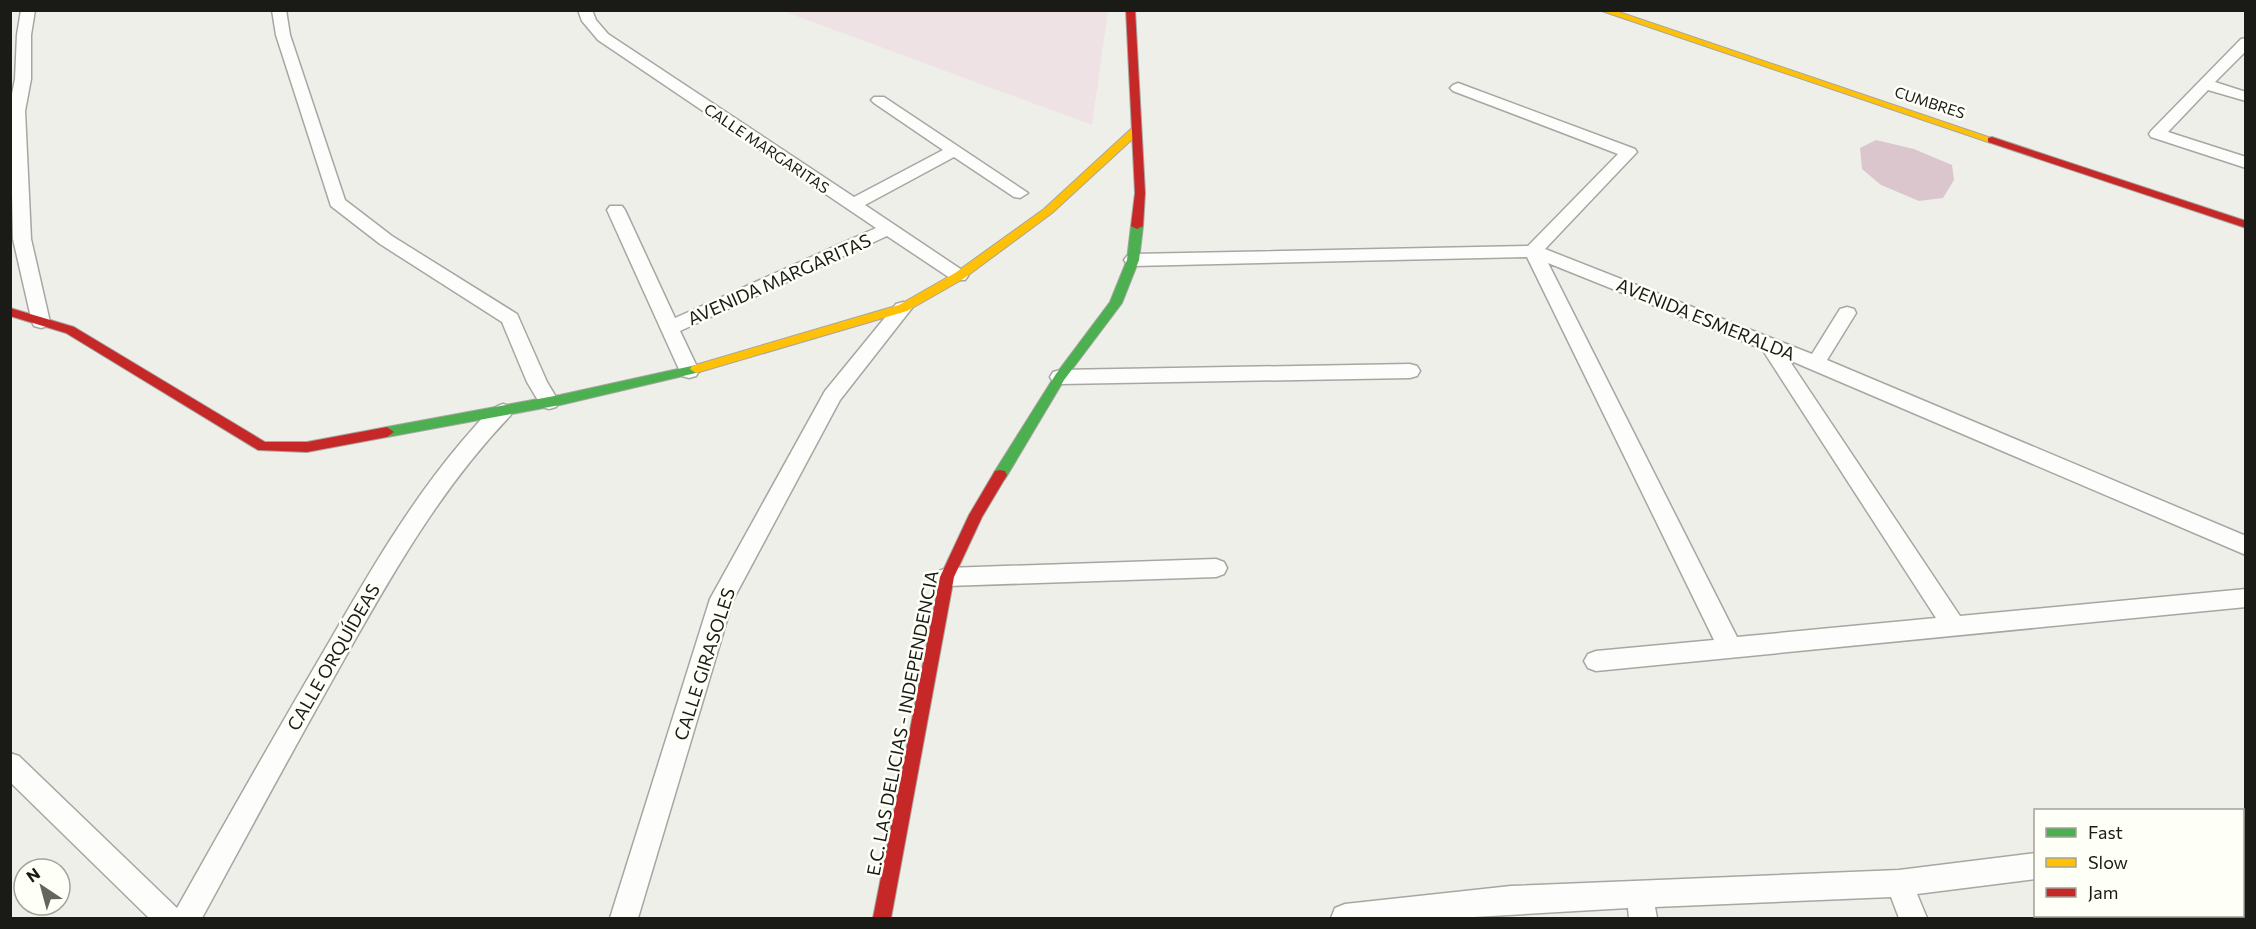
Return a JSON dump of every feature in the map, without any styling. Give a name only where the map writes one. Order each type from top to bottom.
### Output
[{"type":"street","points":[[28,10],[24,35],[23,79],[17,111],[22,239],[41,322]]},
{"type":"street","points":[[279,10],[283,35],[337,202],[386,240],[510,318],[537,382],[549,402]]},
{"type":"street","name":"CALLE MARGARITAS","points":[[585,10],[589,21],[603,37],[959,276]]},
{"type":"street","name":"E.C. LAS DELICIAS - INDEPENDENCIA","points":[[882,918],[948,577],[976,515],[1060,377],[1116,303],[1133,260],[1140,193],[1130,10]]},
{"type":"street","name":"CUMBRES","points":[[1612,12],[2246,225]]},
{"type":"street","points":[[2246,42],[2157,134],[2246,163]]},
{"type":"street","points":[[2205,84],[2246,97]]},
{"type":"street","points":[[1458,88],[1629,152],[1533,251],[1729,646]]},
{"type":"street","points":[[879,100],[953,151],[1020,193]]},
{"type":"street","points":[[10,312],[70,330],[263,447],[307,447],[549,402],[689,371],[903,308],[959,276],[1048,211],[1135,131]]},
{"type":"street","points":[[852,205],[953,151]]},
{"type":"street","points":[[616,210],[689,371]]},
{"type":"street","name":"AVENIDA MARGARITAS","points":[[670,328],[888,229]]},
{"type":"street","name":"AVENIDA ESMERALDA","points":[[1133,260],[1533,251],[1768,343],[2246,546]]},
{"type":"street","name":"CALLE GIRASOLES","points":[[624,918],[722,599],[832,396],[903,308]]},
{"type":"street","points":[[1816,363],[1847,313]]},
{"type":"street","points":[[1768,343],[1954,626]]},
{"type":"street","points":[[1060,377],[1410,371]]},
{"type":"street","name":"CALLE ORQUÍDEAS","points":[[187,918],[267,770],[380,576],[438,484],[503,411]]},
{"type":"street","points":[[948,577],[1216,568]]},
{"type":"street","points":[[1596,661],[1729,646],[2246,598]]},
{"type":"street","points":[[10,764],[168,918]]},
{"type":"street","points":[[1345,918],[1422,908],[1512,909],[1641,906],[1899,883],[2034,866]]},
{"type":"street","points":[[1899,883],[1913,918]]},
{"type":"shaded area","points":[[783,11],[1108,11],[1092,125]]},
{"type":"shaded area","points":[[1876,140],[1914,149],[1952,165],[1954,180],[1943,198],[1919,201],[1881,185],[1862,169],[1860,148]]},
{"type":"traffic: fast","points":[[1000,475],[1060,377],[1116,303],[1133,260],[1137,226]]},
{"type":"traffic: fast","points":[[387,432],[560,400],[696,369]]},
{"type":"traffic: slow","points":[[1603,10],[1992,140]]},
{"type":"traffic: slow","points":[[696,369],[903,308],[959,276],[1048,211],[1135,131]]},
{"type":"traffic: jam","points":[[1130,10],[1140,193],[1137,226]]},
{"type":"traffic: jam","points":[[1992,140],[2246,225]]},
{"type":"traffic: jam","points":[[10,312],[70,330],[263,447],[307,447],[387,432]]},
{"type":"traffic: jam","points":[[882,918],[947,577],[976,515],[1000,475]]}]
